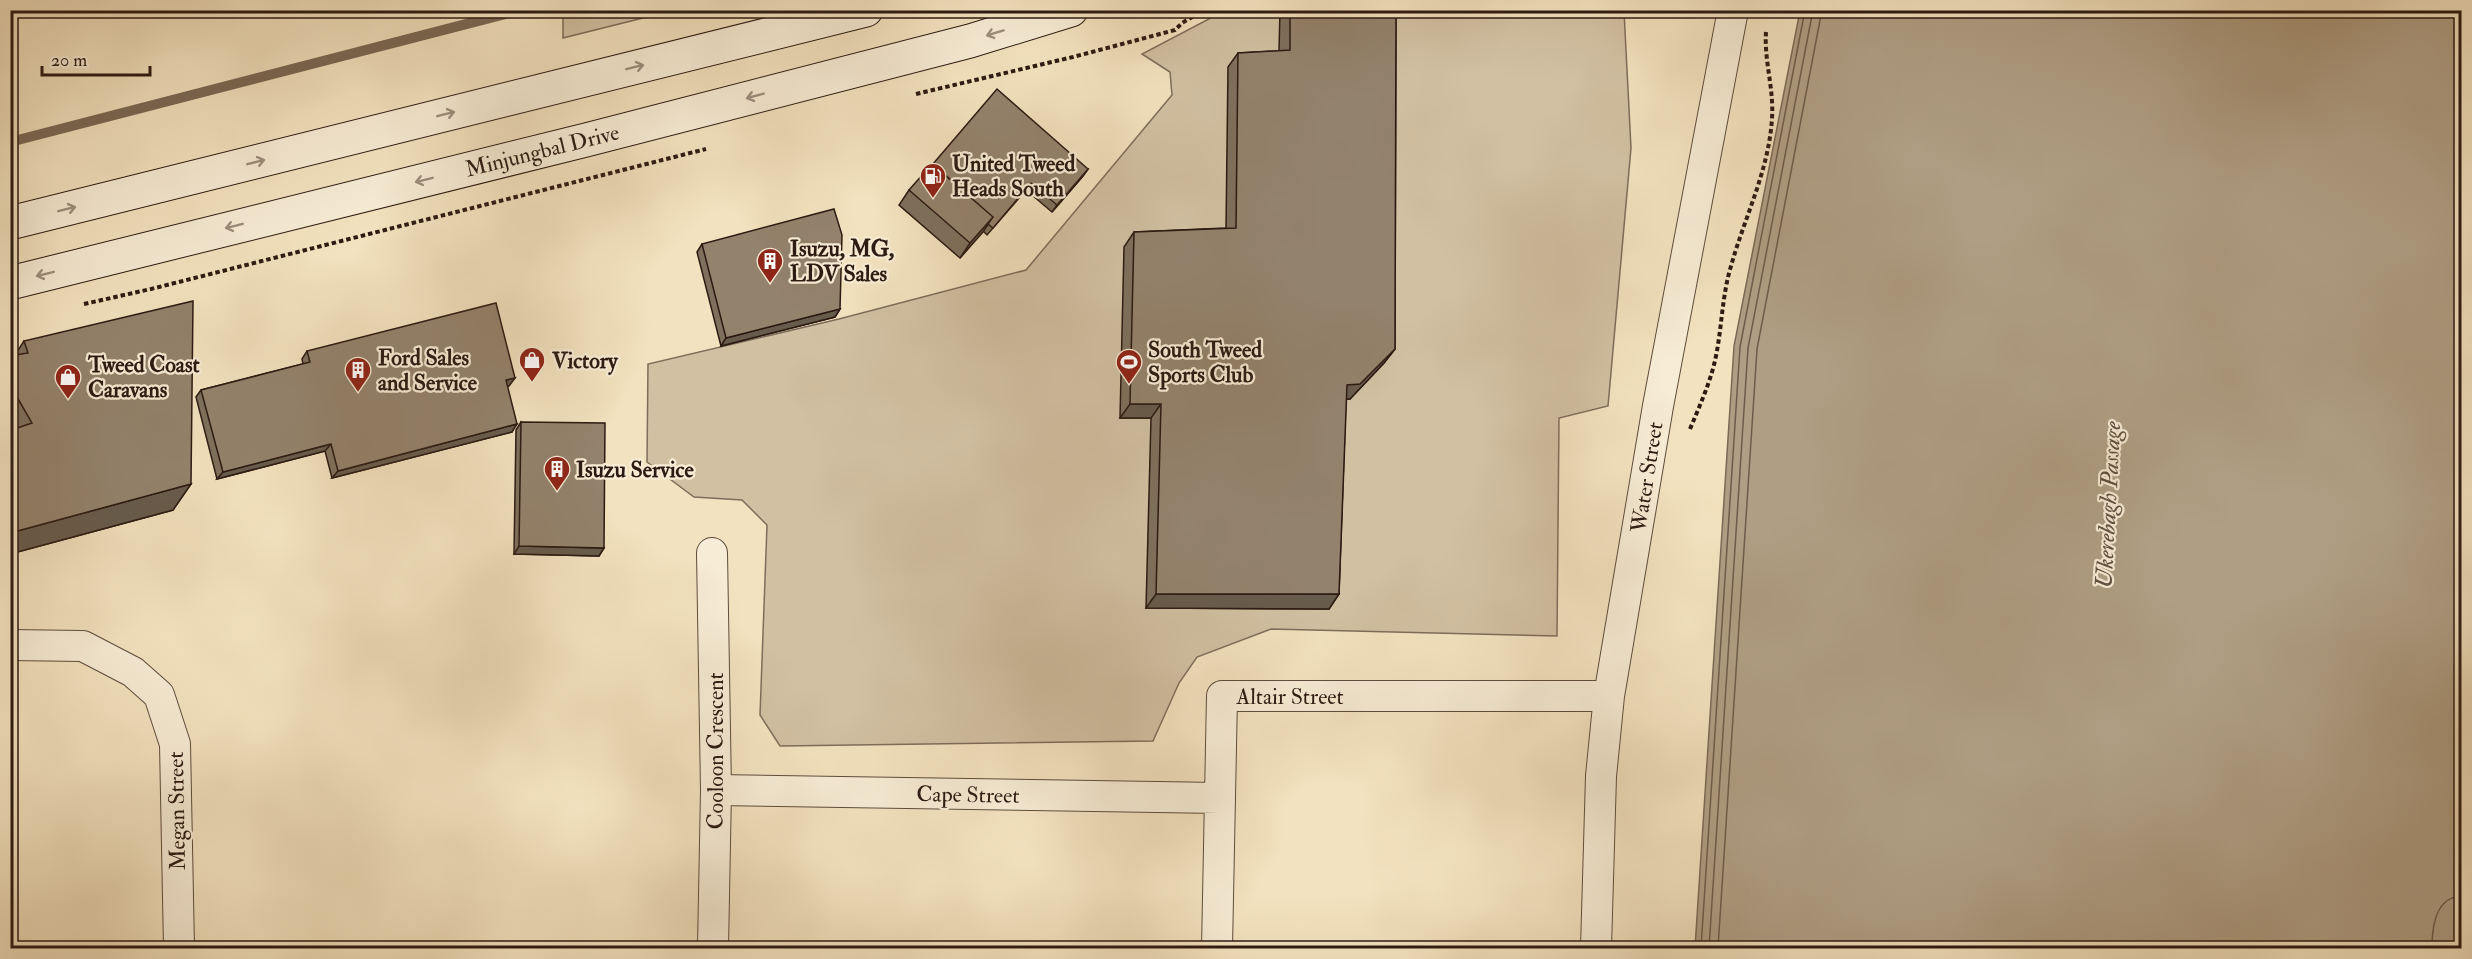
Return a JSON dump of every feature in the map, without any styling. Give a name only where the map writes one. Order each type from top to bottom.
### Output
[{"type":"main road","points":[[10,223],[866,10]]},
{"type":"main road","name":"Minjungbal Drive","points":[[10,283],[586,140],[970,41],[1071,10]]},
{"type":"street","name":"Water Street","points":[[1596,948],[1601,776],[1609,696],[1658,406],[1733,10]]},
{"type":"street","name":"Cooloon Crescent","points":[[712,553],[716,790],[713,948]]},
{"type":"street","name":"Megan Street","points":[[10,645],[83,646],[133,672],[159,695],[175,744],[179,948]]},
{"type":"street","name":"Altair Street","points":[[1217,948],[1222,696],[1609,696]]},
{"type":"street","name":"Cape Street","points":[[716,790],[1219,798]]},
{"type":"path","points":[[1689,431],[1712,374],[1728,276],[1760,181],[1767,150],[1772,118],[1772,87],[1765,49],[1768,22]]},
{"type":"shaded area","points":[[563,10],[671,11],[563,38]]},
{"type":"shaded area","name":"South Tweed Sports Club","points":[[1224,11],[1624,11],[1631,148],[1608,406],[1559,418],[1557,636],[1271,629],[1197,657],[1179,683],[1153,741],[780,746],[760,715],[767,525],[742,500],[694,497],[647,462],[648,364],[839,319],[1026,270],[1172,95],[1170,72],[1142,54]]},
{"type":"water","name":"Ukerebagh Passage","points":[[1800,11],[2461,11],[2462,901],[2454,948],[1695,948],[1734,346]]},
{"type":"building","points":[[1290,10],[1396,10],[1395,349],[1360,384],[1347,385],[1339,594],[1156,594],[1161,404],[1130,404],[1134,232],[1236,228],[1238,53],[1290,50]]},
{"type":"building","points":[[997,89],[1088,169],[1057,205],[1031,183],[993,228],[988,224],[993,217],[933,164]]},
{"type":"building","points":[[932,164],[993,217],[970,243],[909,190]]},
{"type":"building","name":"Isuzu, MG, LDV Sales","points":[[834,209],[842,235],[840,309],[726,338],[702,244]]},
{"type":"building","points":[[193,301],[191,484],[10,533],[11,430],[32,423],[10,385],[10,356],[28,353],[24,341]]},
{"type":"building","name":"Ford Sales and Service","points":[[496,303],[515,378],[506,380],[517,424],[338,471],[331,444],[223,472],[201,390],[310,362],[307,351]]},
{"type":"building","name":"Isuzu Service","points":[[521,422],[605,423],[604,548],[519,546]]},
{"type":"waterway","points":[[10,142],[513,12]]},
{"type":"place","name":"United Tweed Heads South","points":[[933,199]]},
{"type":"place","name":"Isuzu, MG, LDV Sales","points":[[770,284]]},
{"type":"place","name":"Victory","points":[[532,383]]},
{"type":"place","name":"South Tweed Sports Club","points":[[1129,385]]},
{"type":"place","name":"Ford Sales and Service","points":[[358,393]]},
{"type":"place","name":"Tweed Coast Caravans","points":[[68,400]]},
{"type":"place","name":"Isuzu Service","points":[[557,492]]}]
